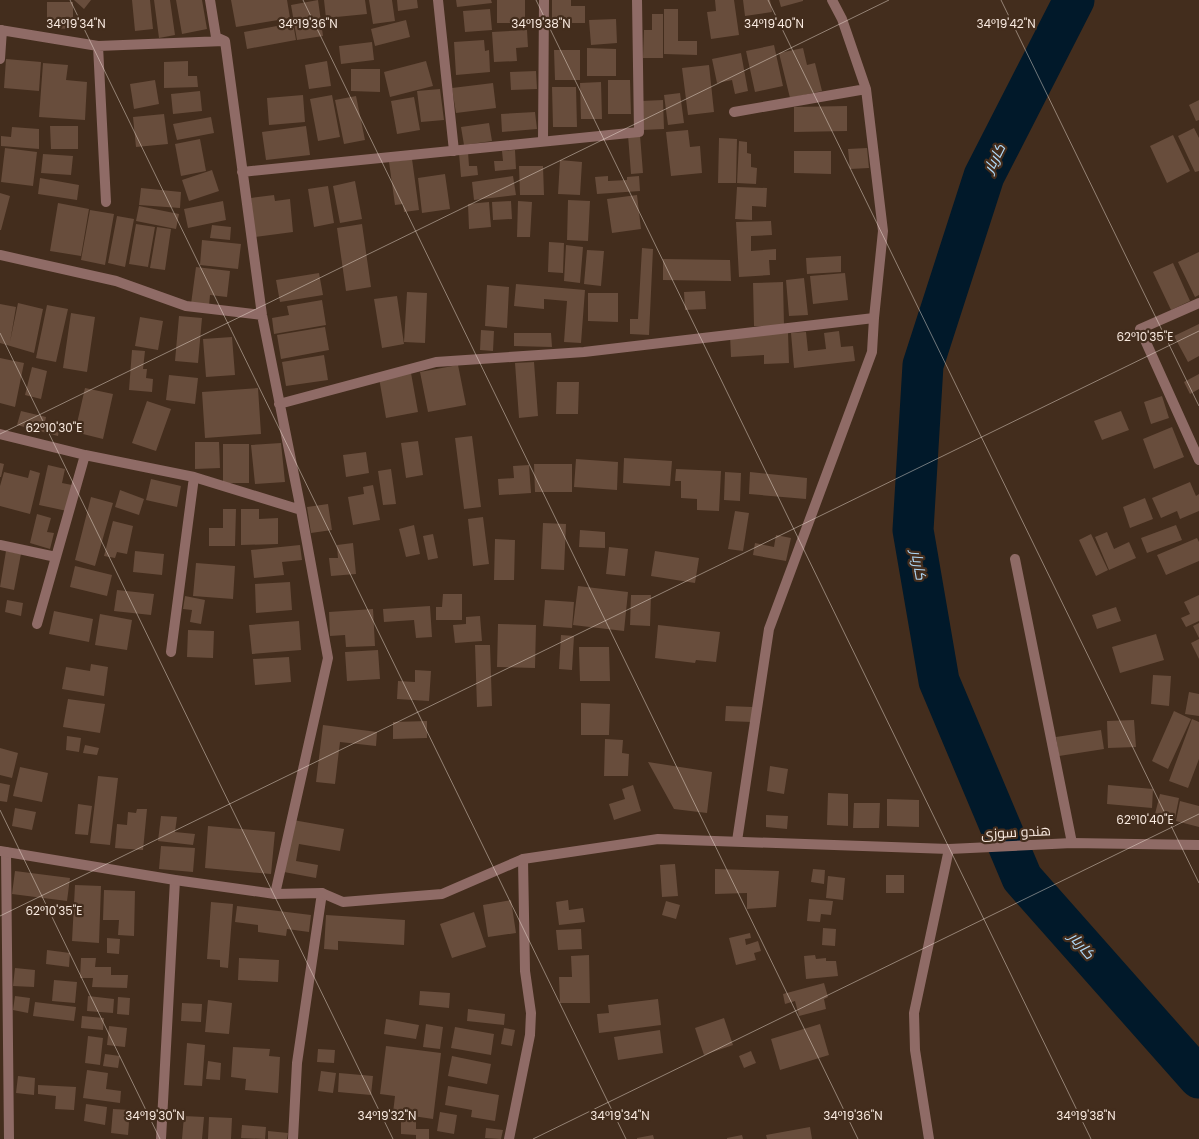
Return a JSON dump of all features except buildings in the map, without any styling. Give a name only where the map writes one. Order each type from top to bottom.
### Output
[{"type":"street","points":[[210,0],[216,37],[225,41]]},
{"type":"street","points":[[438,0],[454,151]]},
{"type":"street","points":[[543,142],[544,0]]},
{"type":"street","points":[[242,172],[639,132],[637,0]]},
{"type":"street","points":[[737,840],[769,629],[872,352],[883,231],[866,89],[842,19],[832,0]]},
{"type":"street","points":[[0,59],[1,30],[98,46],[225,41]]},
{"type":"street","points":[[225,41],[262,315],[328,658],[275,894]]},
{"type":"street","points":[[98,46],[106,202]]},
{"type":"street","points":[[734,112],[866,89]]},
{"type":"street","points":[[0,255],[116,281],[186,306],[262,315]]},
{"type":"street","points":[[1199,303],[1140,329],[1199,460]]},
{"type":"street","points":[[279,404],[436,362],[584,352],[874,318]]},
{"type":"street","points":[[0,434],[85,455],[194,476],[301,510]]},
{"type":"street","points":[[37,624],[85,455]]},
{"type":"street","points":[[172,652],[194,476]]},
{"type":"street","points":[[0,545],[56,557]]},
{"type":"street","points":[[1015,559],[1072,843]]},
{"type":"street","name":"هندو سوزی","points":[[322,893],[343,902],[442,894],[523,859],[658,839],[737,840],[949,849],[1072,843],[1199,845]]},
{"type":"street","points":[[929,1139],[915,1050],[914,1013],[949,849]]},
{"type":"street","points":[[9,1139],[3,852],[275,894],[322,893],[297,1063],[293,1139]]},
{"type":"street","points":[[509,1139],[530,1035],[531,1013],[525,971],[523,859]]},
{"type":"street","points":[[161,1139],[175,880]]},
{"type":"waterway","name":"کاربار","points":[[1074,0],[984,176],[923,365],[913,530],[939,681],[1022,878],[1199,1078]]}]
